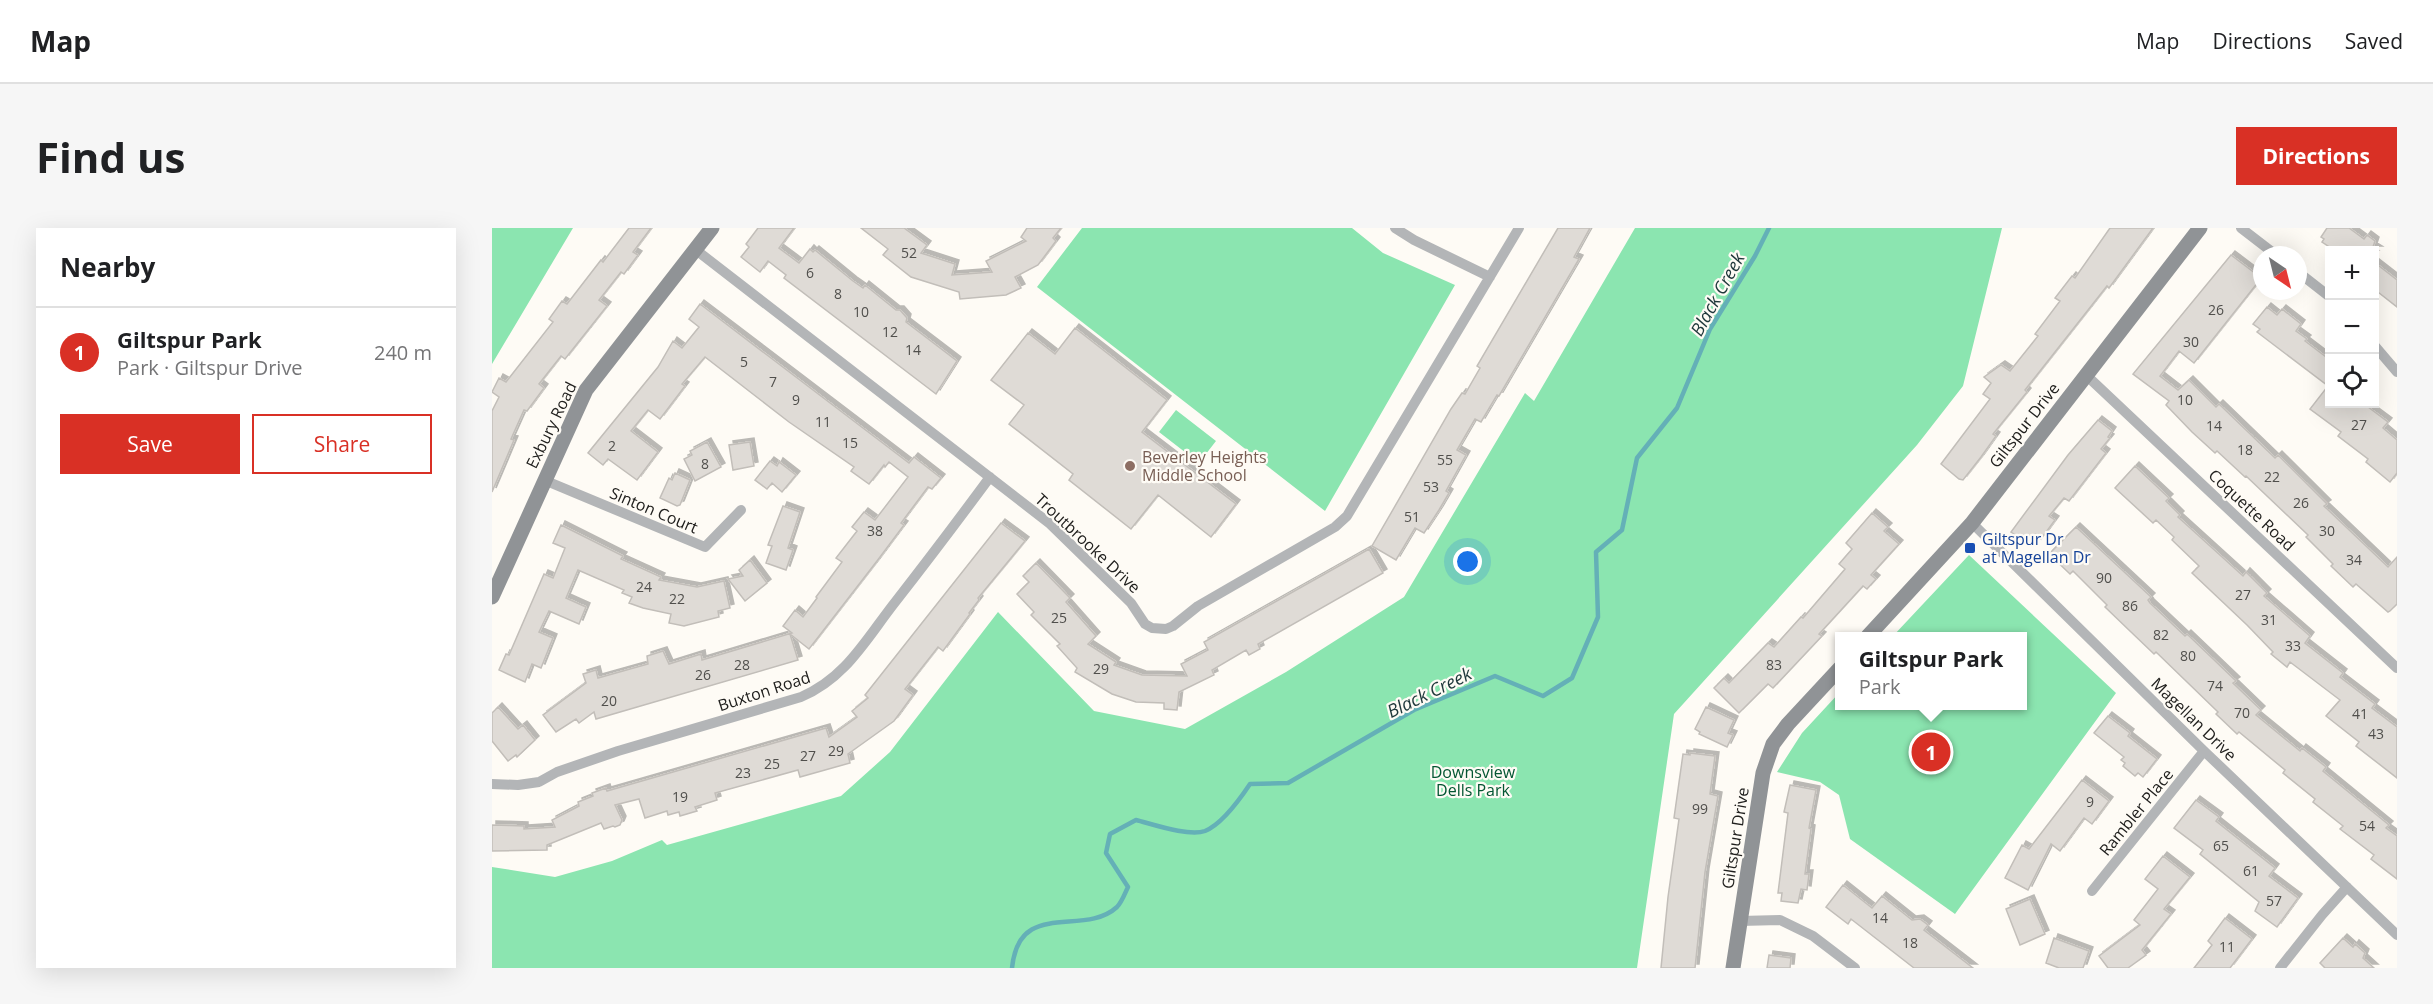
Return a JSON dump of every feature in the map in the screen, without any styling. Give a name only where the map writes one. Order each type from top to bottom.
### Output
[{"type":"street","name":"Exbury Road","points":[[492,597],[586,390],[712,228]]},
{"type":"street","points":[[1395,228],[1414,240],[1490,277]]},
{"type":"street","name":"Troutbrooke Drive","points":[[696,250],[1049,523],[1131,603],[1145,624],[1152,628],[1166,629],[1198,606],[1335,527],[1347,516],[1519,228]]},
{"type":"street","name":"Giltspur Drive","points":[[1872,632],[1972,523],[2200,228]]},
{"type":"street","points":[[2241,228],[2264,246]]},
{"type":"street","points":[[2307,279],[2325,293]]},
{"type":"street","points":[[2379,351],[2397,372]]},
{"type":"street","name":"Coquette Road","points":[[2086,375],[2397,668]]},
{"type":"street","name":"Buxton Road","points":[[492,784],[518,785],[539,782],[557,772],[618,751],[801,697],[820,689],[837,675],[864,644],[990,477]]},
{"type":"street","name":"Sinton Court","points":[[544,480],[705,547],[741,510]]},
{"type":"street","name":"Magellan Drive","points":[[1972,523],[2204,751],[2397,935]]},
{"type":"street","name":"Giltspur Drive","points":[[1733,968],[1763,773],[1773,744],[1835,672]]},
{"type":"street","name":"Rambler Place","points":[[2092,891],[2204,751]]},
{"type":"street","points":[[2280,968],[2347,887]]},
{"type":"street","points":[[1740,921],[1780,920],[1813,936],[1855,968]]},
{"type":"green space","points":[[492,228],[573,228],[492,364]]},
{"type":"green space","points":[[1082,228],[1352,228],[1383,253],[1455,285],[1325,511],[1037,287]]},
{"type":"green space","name":"Downsview Dells Park","points":[[1635,228],[2002,228],[1963,386],[1917,445],[1674,714],[1637,968],[492,968],[492,867],[555,877],[612,861],[662,840],[667,845],[841,796],[890,752],[998,612],[1094,711],[1185,729],[1286,672],[1404,597],[1525,393],[1534,401]]},
{"type":"green space","points":[[1176,410],[1216,441],[1199,463],[1159,432]]},
{"type":"green space","points":[[1969,555],[2116,693],[1955,914],[1850,839],[1839,795],[1820,782],[1777,772],[1802,733],[1835,697],[1835,710],[2027,710],[2027,632],[1897,632]]},
{"type":"building","points":[[629,228],[651,228],[633,252],[638,255],[624,274],[621,272],[599,300],[607,306],[565,359],[561,356],[539,384],[544,388],[527,411],[524,410],[492,492],[492,411],[499,397],[492,392],[499,378],[506,382],[553,322],[549,319],[562,301],[567,304]]},
{"type":"building","points":[[758,228],[794,228],[779,248],[799,263],[810,249],[813,252],[815,250],[853,281],[863,288],[865,285],[896,310],[900,310],[907,318],[906,322],[957,361],[936,394],[784,278],[786,275],[768,261],[760,272],[741,257],[749,247],[746,244]]},
{"type":"building","points":[[861,228],[904,228],[927,245],[921,253],[955,264],[952,275],[992,272],[986,261],[1026,241],[1021,237],[1027,228],[1061,228],[1053,238],[1056,241],[1038,265],[1015,277],[1021,288],[1006,295],[960,299],[959,292],[911,277],[883,255],[888,249]]},
{"type":"building","points":[[1558,228],[1590,228],[1574,257],[1579,259],[1499,396],[1497,395],[1481,422],[1475,419],[1457,450],[1466,455],[1446,491],[1449,493],[1439,510],[1424,533],[1415,528],[1396,560],[1372,546],[1451,409],[1462,393],[1465,394],[1480,368],[1477,366]]},
{"type":"building","points":[[2110,228],[2153,228],[2109,288],[2107,286],[2025,390],[2027,392],[1993,434],[1996,436],[1981,457],[1963,480],[1959,479],[1941,464],[1990,399],[1983,394],[1991,383],[1984,377],[2001,365],[2010,371],[2038,336],[2035,334],[2060,301],[2055,298],[2072,276],[2075,278]]},
{"type":"building","points":[[2327,228],[2349,228],[2364,239],[2367,235],[2375,241],[2373,246],[2328,246],[2322,242],[2324,239],[2321,237]]},
{"type":"building","points":[[2231,255],[2253,272],[2253,289],[2194,363],[2179,351],[2160,376],[2178,390],[2189,380],[2216,407],[2219,404],[2275,458],[2278,455],[2327,504],[2324,506],[2388,567],[2397,557],[2397,604],[2388,612],[2356,584],[2353,587],[2331,566],[2333,564],[2306,537],[2308,535],[2246,476],[2192,432],[2166,405],[2169,401],[2133,374]]},
{"type":"building","points":[[2379,266],[2397,280],[2397,307],[2379,293]]},
{"type":"building","points":[[700,304],[909,463],[914,457],[941,478],[932,489],[928,487],[901,523],[904,525],[809,649],[790,634],[798,660],[596,719],[594,712],[579,723],[576,719],[556,732],[543,715],[586,683],[583,674],[596,670],[598,678],[648,664],[647,656],[663,651],[669,664],[701,654],[702,660],[792,633],[783,626],[795,610],[803,617],[817,598],[842,562],[836,558],[857,531],[852,527],[864,512],[875,520],[908,477],[889,462],[869,484],[851,471],[854,467],[789,422],[705,357],[682,384],[685,386],[660,419],[648,410],[631,431],[658,452],[637,480],[608,459],[603,465],[588,453],[658,367],[673,341],[682,348],[699,327],[689,319]]},
{"type":"building","points":[[2267,307],[2277,315],[2282,309],[2301,324],[2296,331],[2325,356],[2325,384],[2257,332],[2260,329],[2253,324]]},
{"type":"building","points":[[1075,328],[1167,400],[1142,432],[1236,504],[1211,537],[1158,495],[1131,529],[1069,480],[1073,474],[1009,424],[1024,405],[991,380],[1028,333],[1055,354]]},
{"type":"building","points":[[2325,390],[2325,408],[2369,408],[2388,422],[2383,428],[2397,440],[2397,473],[2390,482],[2366,462],[2368,459],[2338,436],[2341,432],[2310,409]]},
{"type":"building","points":[[2098,420],[2112,431],[2108,437],[2110,438],[2101,449],[2106,453],[2069,501],[2064,498],[2049,516],[2055,520],[2041,539],[2036,534],[2028,544],[2011,532],[2068,455]]},
{"type":"building","points":[[707,442],[721,467],[695,481],[684,459],[692,455],[690,451]]},
{"type":"building","points":[[750,442],[754,466],[733,470],[729,445]]},
{"type":"building","points":[[770,461],[777,466],[779,462],[796,475],[782,492],[772,483],[767,489],[755,480]]},
{"type":"building","points":[[2135,466],[2169,498],[2166,501],[2180,515],[2178,517],[2243,576],[2246,572],[2267,593],[2264,596],[2310,636],[2305,643],[2343,673],[2340,677],[2375,704],[2372,708],[2397,727],[2397,778],[2356,746],[2359,742],[2326,716],[2340,700],[2290,662],[2287,667],[2271,654],[2273,652],[2247,625],[2192,573],[2199,566],[2172,540],[2174,537],[2156,520],[2153,523],[2115,488]]},
{"type":"building","points":[[675,473],[690,480],[680,505],[677,506],[660,498],[669,478],[672,480]]},
{"type":"building","points":[[783,506],[800,512],[788,548],[793,550],[786,570],[766,563],[772,546],[768,545]]},
{"type":"building","points":[[1872,513],[1888,527],[1884,531],[1899,544],[1871,575],[1876,579],[1867,589],[1863,586],[1819,634],[1822,636],[1773,688],[1768,684],[1739,713],[1714,688],[1724,678],[1729,683],[1768,643],[1774,647],[1801,617],[1803,618],[1845,569],[1839,564],[1852,549],[1846,543]]},
{"type":"building","points":[[1001,523],[1025,541],[978,598],[970,614],[943,651],[938,647],[905,689],[913,695],[894,721],[848,754],[850,763],[800,777],[798,770],[715,793],[717,800],[695,807],[697,811],[680,816],[679,812],[668,815],[667,811],[645,818],[639,799],[615,805],[622,820],[620,825],[615,827],[604,829],[601,823],[547,845],[547,850],[492,851],[492,825],[524,826],[524,829],[555,827],[552,820],[579,806],[578,802],[593,796],[592,793],[606,788],[607,791],[826,728],[829,737],[857,717],[852,711],[868,698],[865,695]]},
{"type":"building","points":[[561,525],[623,556],[621,559],[661,577],[659,580],[697,587],[724,581],[730,608],[718,611],[719,617],[684,626],[669,623],[671,614],[629,603],[632,597],[622,593],[624,590],[578,570],[566,598],[586,607],[579,624],[549,611],[539,632],[553,638],[541,668],[532,664],[525,682],[499,670],[506,654],[509,655],[544,574],[553,578],[565,548],[553,543]]},
{"type":"building","points":[[2076,527],[2151,597],[2148,600],[2150,603],[2185,636],[2187,634],[2236,681],[2233,683],[2261,710],[2256,715],[2300,751],[2302,748],[2326,767],[2323,771],[2389,825],[2386,828],[2397,836],[2397,879],[2371,859],[2374,855],[2340,829],[2343,826],[2313,802],[2315,799],[2283,773],[2285,770],[2239,732],[2237,734],[2216,714],[2218,712],[2156,652],[2154,654],[2105,607],[2107,605],[2073,571],[2070,574],[2049,554]]},
{"type":"building","points":[[1369,549],[1383,573],[1258,644],[1260,649],[1249,655],[1246,650],[1212,670],[1214,675],[1179,692],[1177,710],[1164,709],[1164,703],[1136,702],[1112,694],[1075,672],[1077,668],[1057,646],[1060,644],[1031,615],[1034,612],[1017,594],[1029,582],[1023,576],[1036,563],[1070,598],[1066,602],[1096,636],[1088,644],[1116,662],[1114,665],[1142,675],[1187,676],[1181,664],[1208,650],[1204,642]]},
{"type":"building","points":[[750,560],[767,583],[745,601],[728,579],[743,576],[739,570]]},
{"type":"building","points":[[498,707],[518,729],[523,725],[535,740],[517,757],[516,755],[508,761],[492,741],[492,713]]},
{"type":"building","points":[[1706,707],[1734,720],[1728,733],[1733,735],[1727,747],[1699,734],[1700,732],[1695,729]]},
{"type":"building","points":[[2108,716],[2130,733],[2128,736],[2157,759],[2143,777],[2138,773],[2135,776],[2123,766],[2125,763],[2121,760],[2124,757],[2094,733]]},
{"type":"building","points":[[1690,753],[1715,756],[1710,794],[1718,796],[1705,872],[1695,968],[1661,968],[1679,819],[1674,818],[1683,754],[1690,755]]},
{"type":"building","points":[[2082,780],[2109,801],[2092,824],[2084,818],[2060,851],[2051,844],[2028,890],[2005,878],[2022,845],[2029,849]]},
{"type":"building","points":[[1790,785],[1816,790],[1809,828],[1811,829],[1805,874],[1809,874],[1807,890],[1801,889],[1798,903],[1781,901],[1782,893],[1778,893],[1788,813],[1784,812]]},
{"type":"building","points":[[2196,800],[2219,817],[2216,821],[2275,868],[2269,876],[2298,898],[2277,927],[2255,911],[2259,902],[2200,854],[2203,850],[2174,828]]},
{"type":"building","points":[[2163,856],[2190,877],[2164,909],[2171,914],[2142,950],[2146,955],[2128,968],[2108,968],[2099,956],[2140,925],[2134,920],[2158,889],[2145,879]]},
{"type":"building","points":[[1843,885],[1872,908],[1882,896],[1912,920],[1920,919],[1928,925],[1924,930],[1973,968],[1914,968],[1851,919],[1848,924],[1826,907]]},
{"type":"building","points":[[2030,899],[2045,934],[2020,945],[2006,909]]},
{"type":"building","points":[[2225,918],[2252,939],[2230,968],[2194,968],[2212,945],[2208,941]]},
{"type":"building","points":[[2054,938],[2089,951],[2083,968],[2059,968],[2046,963]]},
{"type":"building","points":[[2343,938],[2353,947],[2355,944],[2365,953],[2363,958],[2374,968],[2325,968],[2320,963]]},
{"type":"building","points":[[1769,955],[1791,958],[1790,968],[1767,968]]},
{"type":"waterway","name":"Black Creek","points":[[1012,968],[1017,947],[1027,933],[1039,926],[1103,916],[1119,905],[1128,887],[1106,853],[1110,834],[1136,820],[1180,831],[1205,831],[1224,817],[1250,784],[1288,783],[1414,710],[1495,676],[1543,696],[1572,678],[1598,617],[1596,552],[1622,530],[1637,458],[1677,408],[1710,329],[1755,256],[1769,228]]},
{"type":"place","name":"Beverley Heights Middle School","points":[[1130,466]]},
{"type":"place","name":"Giltspur Dr at Magellan Dr","points":[[1970,548]]},
{"type":"place","name":"Giltspur Park","points":[[1931,752]]}]
